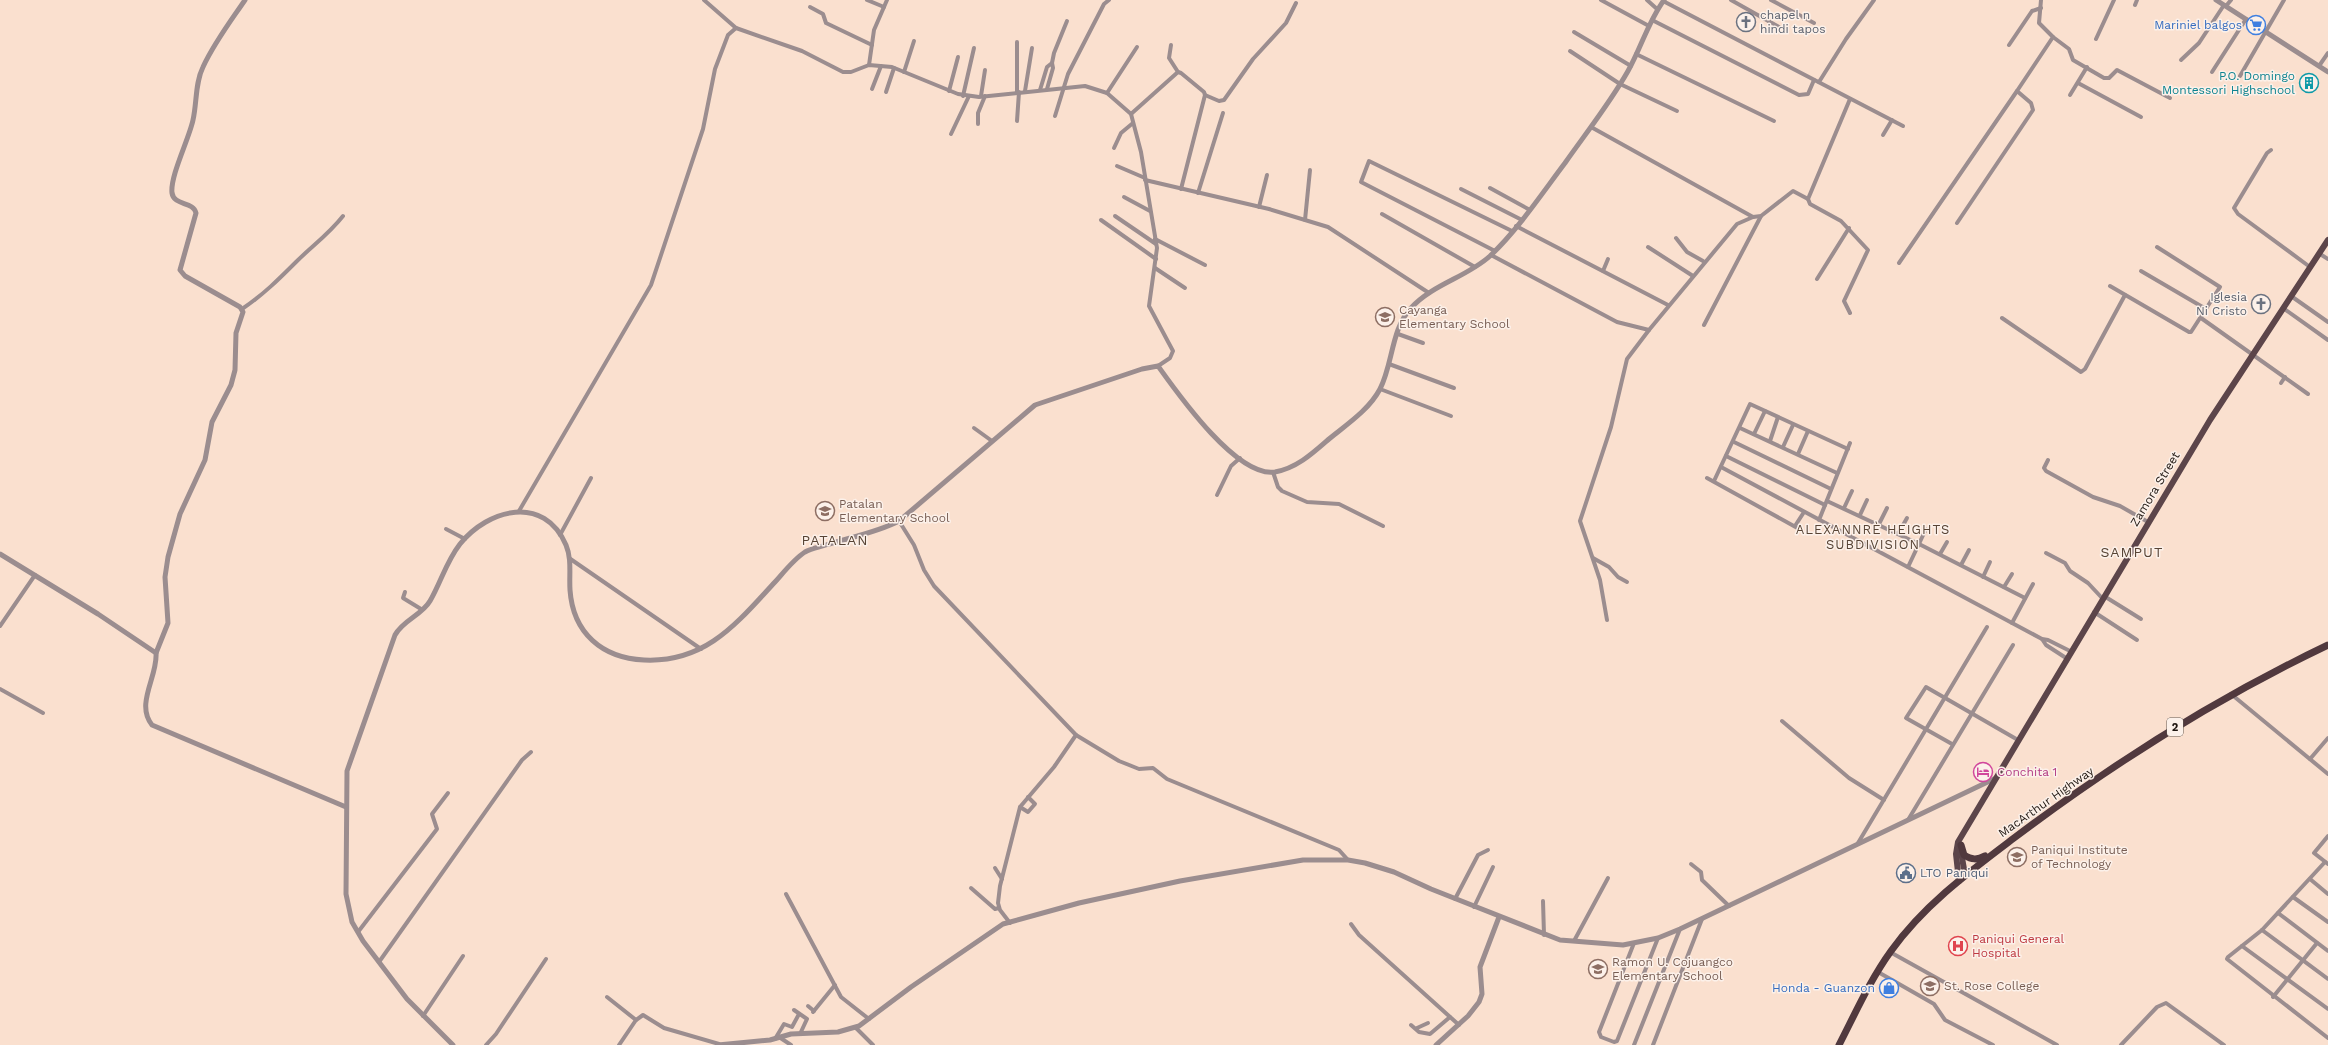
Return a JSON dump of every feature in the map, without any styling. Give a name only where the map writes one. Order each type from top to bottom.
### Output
[{"type":"highway","name":"MacArthur Highway","points":[[1839,1045],[1890,952],[1927,909],[1965,875],[2063,802],[2160,736],[2231,694],[2328,645]]},
{"type":"highway","points":[[1959,845],[1964,855],[1972,860],[1980,859],[1998,850]]},
{"type":"main road","name":"Zamora Street","points":[[1959,881],[1959,845],[1962,837],[2070,651],[2210,420],[2328,240]]},
{"type":"main road","name":"Zamora Street","points":[[1959,845],[1965,875]]},
{"type":"street","points":[[242,309],[185,276],[180,270],[196,213],[191,207],[175,199],[172,190],[193,121],[201,71],[214,45],[245,0]]},
{"type":"street","points":[[453,1045],[423,1016],[379,962],[352,922],[346,894],[346,807],[347,771],[384,664],[399,628],[429,603],[449,560],[464,539],[496,516],[519,511],[545,519],[560,535],[570,558],[570,589],[574,614],[584,632],[604,649],[624,658],[657,660],[701,649],[724,635],[741,620],[802,554],[886,528],[899,521],[992,441],[1040,403],[1124,374],[1158,366],[1170,358],[1173,351],[1149,310],[1148,303],[1156,260],[1156,244],[1141,152],[1134,123],[1131,114],[1107,92],[1093,87],[1065,87],[983,96],[963,96],[894,68],[869,65],[851,72],[843,72],[802,51],[736,28],[704,0]]},
{"type":"street","points":[[867,0],[884,7]]},
{"type":"street","points":[[869,65],[874,30],[888,0]]},
{"type":"street","points":[[1054,116],[1065,87],[1068,74],[1104,4],[1109,0]]},
{"type":"street","points":[[1601,0],[1649,26]]},
{"type":"street","points":[[1647,0],[1657,9]]},
{"type":"street","points":[[1158,366],[1193,415],[1250,466],[1273,472],[1290,468],[1306,458],[1356,416],[1380,389],[1398,334],[1410,309],[1429,293],[1475,268],[1493,253],[1530,210],[1591,127],[1620,84],[1657,9],[1663,0],[1903,126]]},
{"type":"street","points":[[1731,0],[1779,27]]},
{"type":"street","points":[[1771,0],[1814,23]]},
{"type":"street","points":[[1819,82],[1846,39],[1874,0]]},
{"type":"street","points":[[2041,0],[2039,24],[2053,37],[2069,48],[2073,60],[2107,78],[2117,70],[2170,98]]},
{"type":"street","points":[[2096,39],[2114,0]]},
{"type":"street","points":[[2135,5],[2137,0]]},
{"type":"street","points":[[2216,0],[2328,72]]},
{"type":"street","points":[[2181,60],[2199,43],[2225,6],[2231,0]]},
{"type":"street","points":[[2240,76],[2267,32],[2284,0]]},
{"type":"street","points":[[1171,45],[1169,58],[1178,72],[1205,95],[1220,101],[1224,100],[1253,59],[1286,23],[1296,3]]},
{"type":"street","points":[[810,7],[823,14],[826,23],[872,45]]},
{"type":"street","points":[[2010,45],[2032,12],[2041,8]]},
{"type":"street","points":[[2212,72],[2246,19]]},
{"type":"street","points":[[1652,20],[1799,95],[1808,94],[1814,80]]},
{"type":"street","points":[[1040,90],[1047,67],[1052,63],[1067,21]]},
{"type":"street","points":[[519,511],[651,285],[703,129],[716,70],[728,35],[736,28]]},
{"type":"street","points":[[1574,32],[1630,66]]},
{"type":"street","points":[[1899,263],[2053,37]]},
{"type":"street","points":[[904,72],[914,41]]},
{"type":"street","points":[[1017,42],[1017,121]]},
{"type":"street","points":[[1107,92],[1137,47]]},
{"type":"street","points":[[963,96],[974,48]]},
{"type":"street","points":[[1025,91],[1032,48]]},
{"type":"street","points":[[1570,51],[1620,84],[1677,111]]},
{"type":"street","points":[[2319,66],[2328,53]]},
{"type":"street","points":[[1636,54],[1774,121]]},
{"type":"street","points":[[949,91],[958,57]]},
{"type":"street","points":[[1047,89],[1054,68],[1052,63]]},
{"type":"street","points":[[872,89],[881,66]]},
{"type":"street","points":[[2070,95],[2087,67]]},
{"type":"street","points":[[886,92],[894,68]]},
{"type":"street","points":[[978,124],[978,113],[983,96],[985,70]]},
{"type":"street","points":[[1131,114],[1178,72]]},
{"type":"street","points":[[2078,83],[2141,117]]},
{"type":"street","points":[[1957,222],[2033,110],[2031,103],[2017,91]]},
{"type":"street","points":[[1182,189],[1205,95]]},
{"type":"street","points":[[951,134],[969,96]]},
{"type":"street","points":[[1808,199],[1850,99]]},
{"type":"street","points":[[1198,193],[1223,113]]},
{"type":"street","points":[[1883,134],[1892,120]]},
{"type":"street","points":[[1114,148],[1121,133],[1134,123]]},
{"type":"street","points":[[1591,127],[1753,217]]},
{"type":"street","points":[[2272,150],[2267,153],[2234,208],[2238,214],[2310,268]]},
{"type":"street","points":[[1512,231],[1369,161],[1361,182],[1617,322],[1649,330]]},
{"type":"street","points":[[1117,166],[1145,179],[1259,207],[1331,229],[1429,293]]},
{"type":"street","points":[[1305,220],[1310,170]]},
{"type":"street","points":[[1259,207],[1267,175]]},
{"type":"street","points":[[1490,188],[1530,210]]},
{"type":"street","points":[[1461,189],[1522,220]]},
{"type":"street","points":[[1704,325],[1761,216],[1793,191],[1808,199],[1810,204],[1836,218],[1849,228],[1868,250],[1844,301],[1850,314]]},
{"type":"street","points":[[1124,197],[1150,211]]},
{"type":"street","points":[[1382,214],[1475,268]]},
{"type":"street","points":[[343,216],[319,244],[297,261],[264,294],[242,309],[236,333],[236,370],[231,385],[212,422],[205,460],[180,514],[178,529],[168,557],[165,577],[168,623],[156,653],[147,699],[146,713],[149,721],[160,730],[346,807]]},
{"type":"street","points":[[1115,216],[1156,244]]},
{"type":"street","points":[[1607,620],[1601,586],[1581,526],[1580,517],[1611,427],[1627,360],[1668,305],[1680,294],[1703,262],[1737,224],[1753,217],[1761,216]]},
{"type":"street","points":[[1101,220],[1156,260]]},
{"type":"street","points":[[1516,226],[1668,305]]},
{"type":"street","points":[[1817,279],[1849,228]]},
{"type":"street","points":[[1155,238],[1205,265]]},
{"type":"street","points":[[1676,238],[1687,252],[1703,262]]},
{"type":"street","points":[[1648,247],[1693,276]]},
{"type":"street","points":[[2110,286],[2189,332],[2201,318],[2219,289],[2219,284],[2157,247]]},
{"type":"street","points":[[2320,254],[2328,259]]},
{"type":"street","points":[[1603,271],[1608,259]]},
{"type":"street","points":[[1154,268],[1176,284],[1185,288]]},
{"type":"street","points":[[2141,271],[2206,309]]},
{"type":"street","points":[[2002,318],[2081,372],[2085,369],[2125,295]]},
{"type":"street","points":[[2291,296],[2328,322]]},
{"type":"street","points":[[2283,308],[2328,340]]},
{"type":"street","points":[[2201,318],[2253,353],[2308,394]]},
{"type":"street","points":[[1398,334],[1423,343]]},
{"type":"street","points":[[1389,364],[1454,388]]},
{"type":"street","points":[[2281,383],[2285,377]]},
{"type":"street","points":[[1380,389],[1451,416]]},
{"type":"street","points":[[1714,481],[1734,442],[1750,404],[1848,449]]},
{"type":"street","points":[[1754,434],[1765,411]]},
{"type":"street","points":[[1770,441],[1778,417]]},
{"type":"street","points":[[1783,447],[1793,424]]},
{"type":"street","points":[[974,428],[992,441]]},
{"type":"street","points":[[1740,428],[1837,473]]},
{"type":"street","points":[[1798,454],[1808,431]]},
{"type":"street","points":[[1734,442],[1831,489]]},
{"type":"street","points":[[1819,520],[1850,442]]},
{"type":"street","points":[[1726,456],[1825,505]]},
{"type":"street","points":[[1217,495],[1231,466],[1240,458]]},
{"type":"street","points":[[2048,460],[2044,468],[2046,471],[2093,497],[2120,506],[2148,522]]},
{"type":"street","points":[[1721,467],[2042,639],[2066,658]]},
{"type":"street","points":[[1273,472],[1278,487],[1282,491],[1307,502],[1339,504],[1383,526]]},
{"type":"street","points":[[560,535],[591,478]]},
{"type":"street","points":[[1707,478],[1801,530]]},
{"type":"street","points":[[1844,508],[1852,491]]},
{"type":"street","points":[[1860,515],[1867,500]]},
{"type":"street","points":[[1827,501],[1879,524],[2025,598]]},
{"type":"street","points":[[1879,524],[1887,508]]},
{"type":"street","points":[[1795,526],[1804,512]]},
{"type":"street","points":[[1898,534],[1907,518]]},
{"type":"street","points":[[899,521],[914,545],[920,562],[931,582],[1076,735],[1119,761],[1139,769],[1153,768],[1167,779],[1339,850],[1348,860]]},
{"type":"street","points":[[446,529],[464,539]]},
{"type":"street","points":[[1908,567],[1926,529]]},
{"type":"street","points":[[1940,554],[1947,542]]},
{"type":"street","points":[[1961,565],[1969,550]]},
{"type":"street","points":[[2046,553],[2065,564],[2070,572],[2088,583],[2103,597],[2141,618]]},
{"type":"street","points":[[0,554],[156,653]]},
{"type":"street","points":[[570,558],[701,649]]},
{"type":"street","points":[[1592,558],[1609,567],[1618,577],[1627,582]]},
{"type":"street","points":[[1983,576],[1990,562]]},
{"type":"street","points":[[2004,587],[2012,574]]},
{"type":"street","points":[[0,626],[35,575]]},
{"type":"street","points":[[2012,623],[2034,584]]},
{"type":"street","points":[[405,592],[403,598],[421,609]]},
{"type":"street","points":[[2094,612],[2137,640]]},
{"type":"street","points":[[1858,843],[1987,627]]},
{"type":"street","points":[[2042,639],[2048,640],[2070,651]]},
{"type":"street","points":[[1908,820],[1952,744],[2013,645]]},
{"type":"street","points":[[2059,653],[2062,647]]},
{"type":"street","points":[[1952,744],[1908,721],[1906,716],[1926,687],[1972,712],[2018,740]]},
{"type":"street","points":[[0,689],[42,713]]},
{"type":"street","points":[[2231,694],[2328,774]]},
{"type":"street","points":[[1782,721],[1849,778],[1884,800]]},
{"type":"street","points":[[1010,923],[999,908],[1002,879],[1020,807],[1054,767],[1076,735]]},
{"type":"street","points":[[2310,759],[2328,738]]},
{"type":"street","points":[[379,962],[522,760],[531,752]]},
{"type":"street","points":[[619,1045],[636,1020],[642,1015],[664,1028],[719,1045],[800,1034],[821,1034],[855,1027],[869,1019],[983,938],[1010,923],[1080,903],[1207,876],[1303,860],[1348,860],[1365,863],[1394,872],[1474,907],[1544,935],[1574,941],[1617,945],[1634,943],[1658,938],[1702,919],[1996,778]]},
{"type":"street","points":[[358,932],[438,829],[432,814],[448,793]]},
{"type":"street","points":[[1020,807],[1028,812],[1033,808],[1035,804],[1028,797]]},
{"type":"street","points":[[2328,836],[2314,853],[2327,863],[2262,930],[2228,956],[2229,962],[2328,1038]]},
{"type":"street","points":[[1455,899],[1478,855],[1488,850]]},
{"type":"street","points":[[1691,864],[1701,872],[1702,880],[1729,906]]},
{"type":"street","points":[[1474,907],[1493,867]]},
{"type":"street","points":[[995,868],[1002,879]]},
{"type":"street","points":[[1574,941],[1608,878]]},
{"type":"street","points":[[2310,880],[2328,894]]},
{"type":"street","points":[[971,888],[995,909],[999,908]]},
{"type":"street","points":[[786,894],[841,996],[869,1019]]},
{"type":"street","points":[[2293,898],[2328,922]]},
{"type":"street","points":[[1543,901],[1544,935]]},
{"type":"street","points":[[2278,913],[2328,951]]},
{"type":"street","points":[[1436,1045],[1459,1025],[1479,1002],[1482,994],[1480,967],[1499,917]]},
{"type":"street","points":[[1653,1045],[1702,919]]},
{"type":"street","points":[[1351,924],[1359,935],[1459,1025]]},
{"type":"street","points":[[1634,1045],[1680,929]]},
{"type":"street","points":[[2262,930],[2328,979]]},
{"type":"street","points":[[1634,943],[1599,1032],[1601,1037],[1614,1042],[1617,1041],[1658,938]]},
{"type":"street","points":[[2273,997],[2317,943]]},
{"type":"street","points":[[2242,946],[2328,1009]]},
{"type":"street","points":[[1890,952],[2057,1045]]},
{"type":"street","points":[[423,1016],[463,956]]},
{"type":"street","points":[[486,1045],[496,1034],[546,959]]},
{"type":"street","points":[[1878,972],[1934,1004],[1945,1020],[1993,1045]]},
{"type":"street","points":[[808,1006],[813,1011],[835,985]]},
{"type":"street","points":[[607,997],[636,1020]]},
{"type":"street","points":[[2121,1045],[2157,1007],[2166,1003],[2224,1045]]},
{"type":"street","points":[[794,1010],[807,1020],[800,1034]]},
{"type":"street","points":[[777,1038],[784,1024],[792,1026],[799,1014]]},
{"type":"street","points":[[1411,1025],[1419,1032],[1430,1034],[1450,1017]]},
{"type":"street","points":[[1416,1028],[1428,1023]]},
{"type":"street","points":[[855,1027],[873,1045]]},
{"type":"street","points":[[777,1038],[791,1045]]},
{"type":"place","name":"chapel n hindi tapos","points":[[1746,22]]},
{"type":"place","name":"Mariniel balgos","points":[[2256,25]]},
{"type":"place","name":"P.O. Domingo Montessori Highschool","points":[[2309,83]]},
{"type":"place","name":"Iglesia Ni Cristo","points":[[2261,304]]},
{"type":"place","name":"Cayanga Elementary School","points":[[1385,317]]},
{"type":"place","name":"Patalan Elementary School","points":[[825,511]]},
{"type":"place","name":"Conchita 1","points":[[1983,772]]},
{"type":"place","name":"Paniqui Institute of Technology","points":[[2017,857]]},
{"type":"place","name":"LTO Paniqui","points":[[1906,873]]},
{"type":"place","name":"Paniqui General Hospital","points":[[1958,946]]},
{"type":"place","name":"Ramon U. Cojuangco Elementary School","points":[[1598,969]]},
{"type":"place","name":"St. Rose College","points":[[1930,986]]},
{"type":"place","name":"Honda - Guanzon","points":[[1889,988]]},
{"type":"district","name":"ALEXANNRÈ HEIGHTS SUBDIVISION","points":[[1873,536]]},
{"type":"district","name":"PATALAN","points":[[835,540]]},
{"type":"district","name":"SAMPUT","points":[[2132,552]]}]
